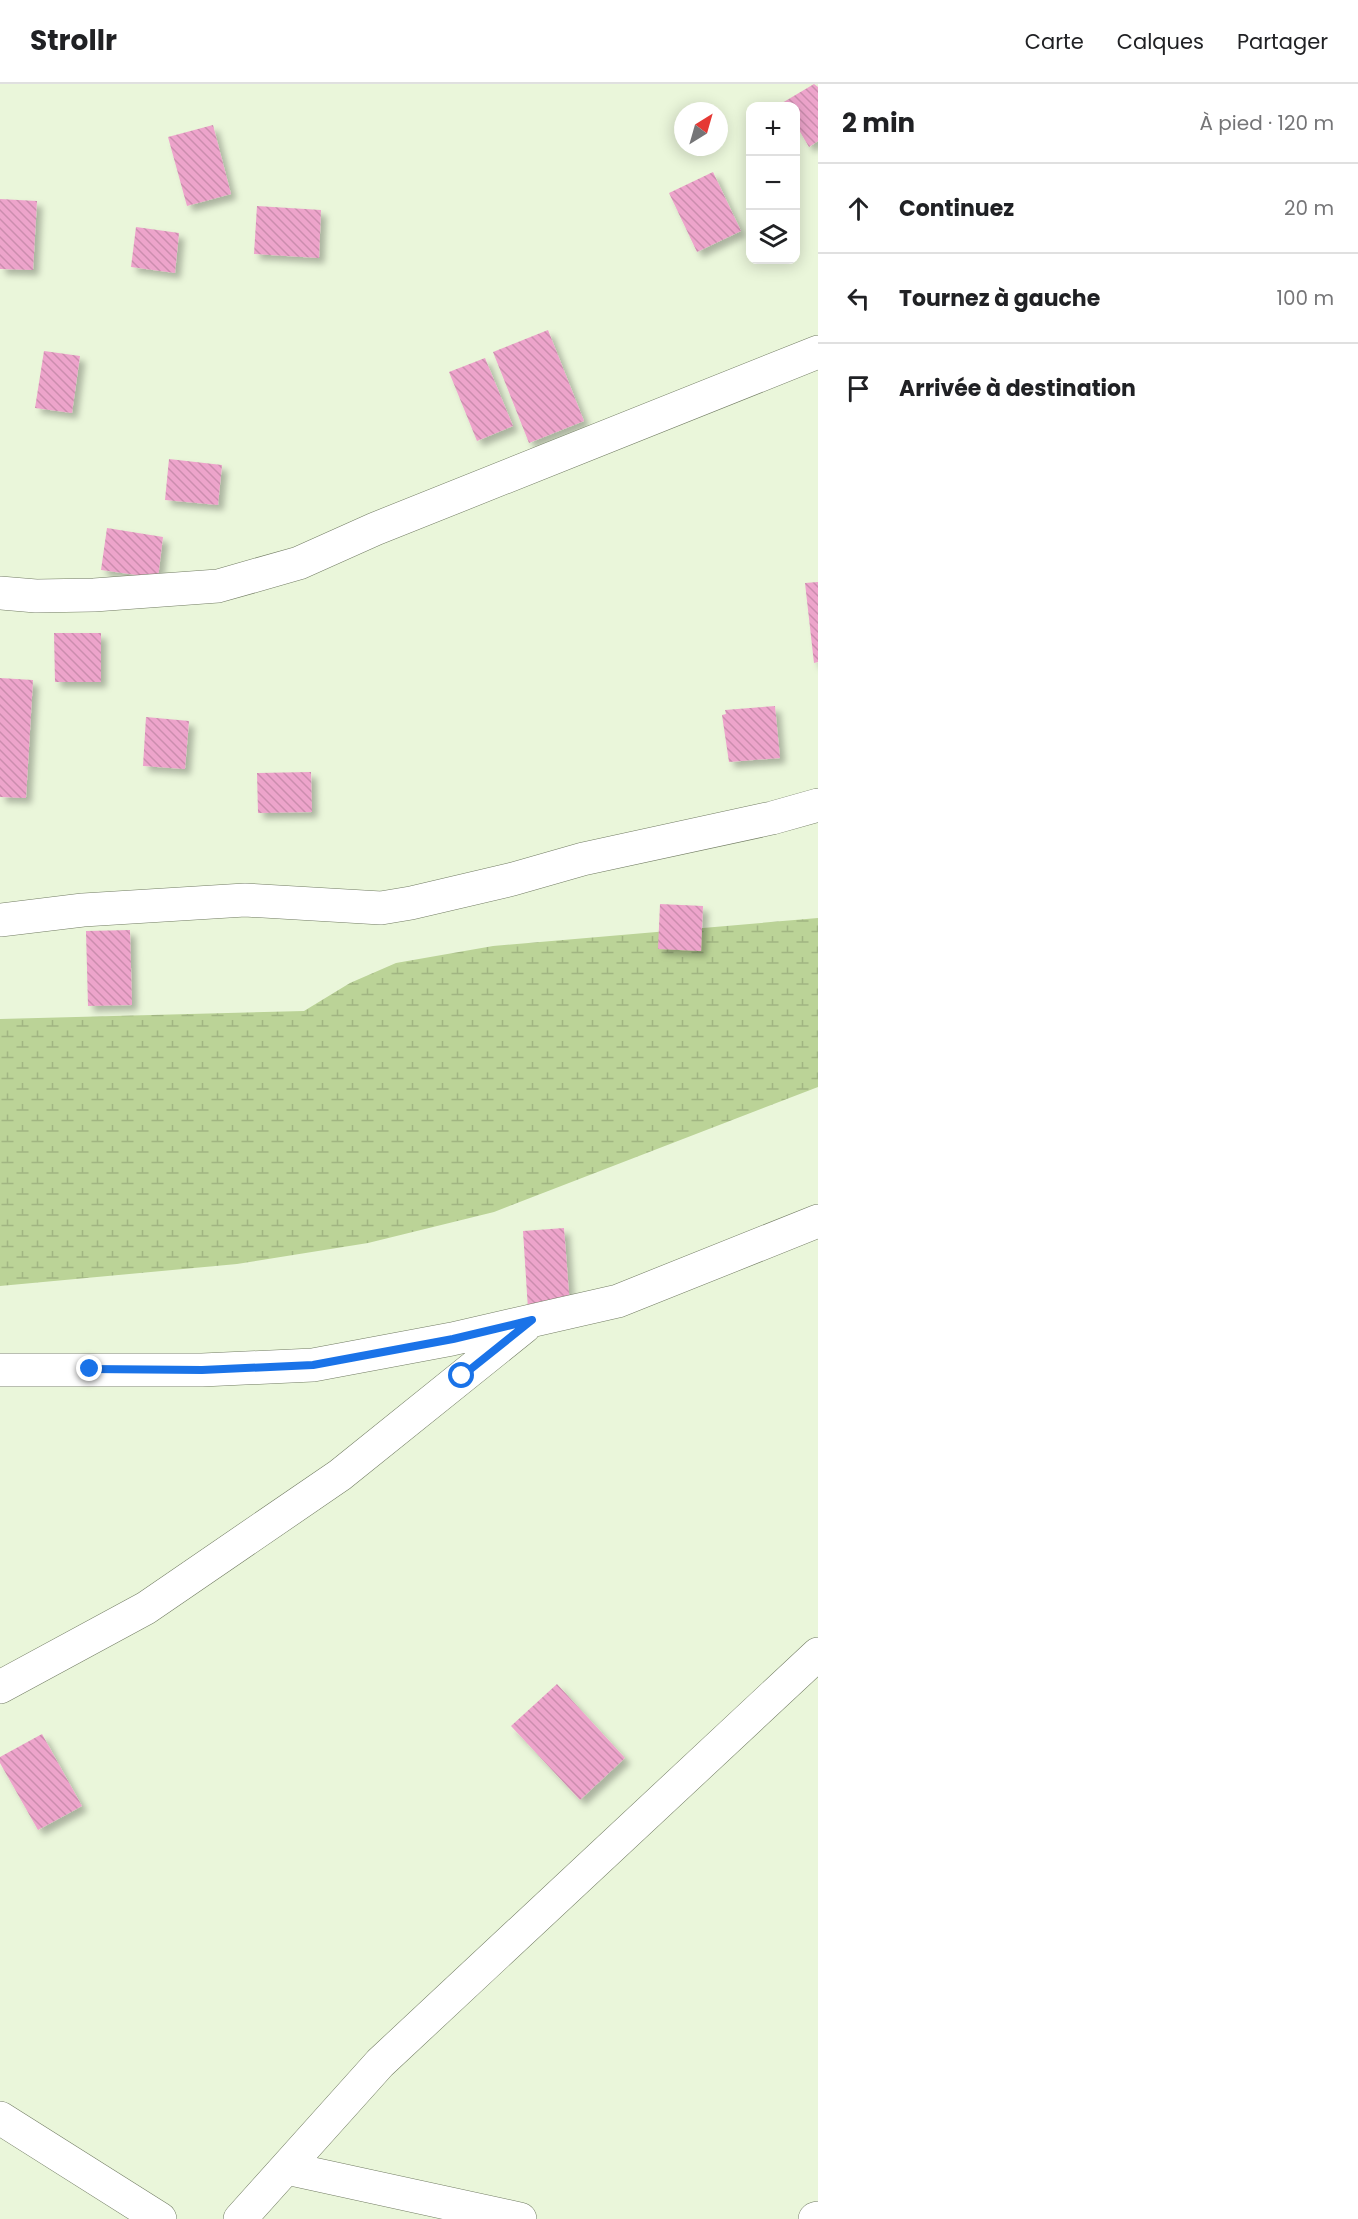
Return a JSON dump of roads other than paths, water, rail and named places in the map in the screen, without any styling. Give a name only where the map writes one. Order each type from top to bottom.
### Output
[{"type":"street","points":[[0,593],[36,596],[94,595],[218,586],[299,563],[375,529],[818,352]]},
{"type":"street","points":[[0,920],[83,910],[245,900],[381,908],[513,879],[583,859],[772,818],[818,805]]},
{"type":"street","points":[[0,1370],[202,1370],[313,1365],[453,1339],[618,1301],[818,1221]]},
{"type":"street","points":[[0,1687],[146,1608],[340,1475],[532,1320]]},
{"type":"street","points":[[240,2219],[380,2063],[818,1654]]},
{"type":"street","points":[[0,2118],[160,2219]]},
{"type":"street","points":[[286,2168],[520,2219]]}]
